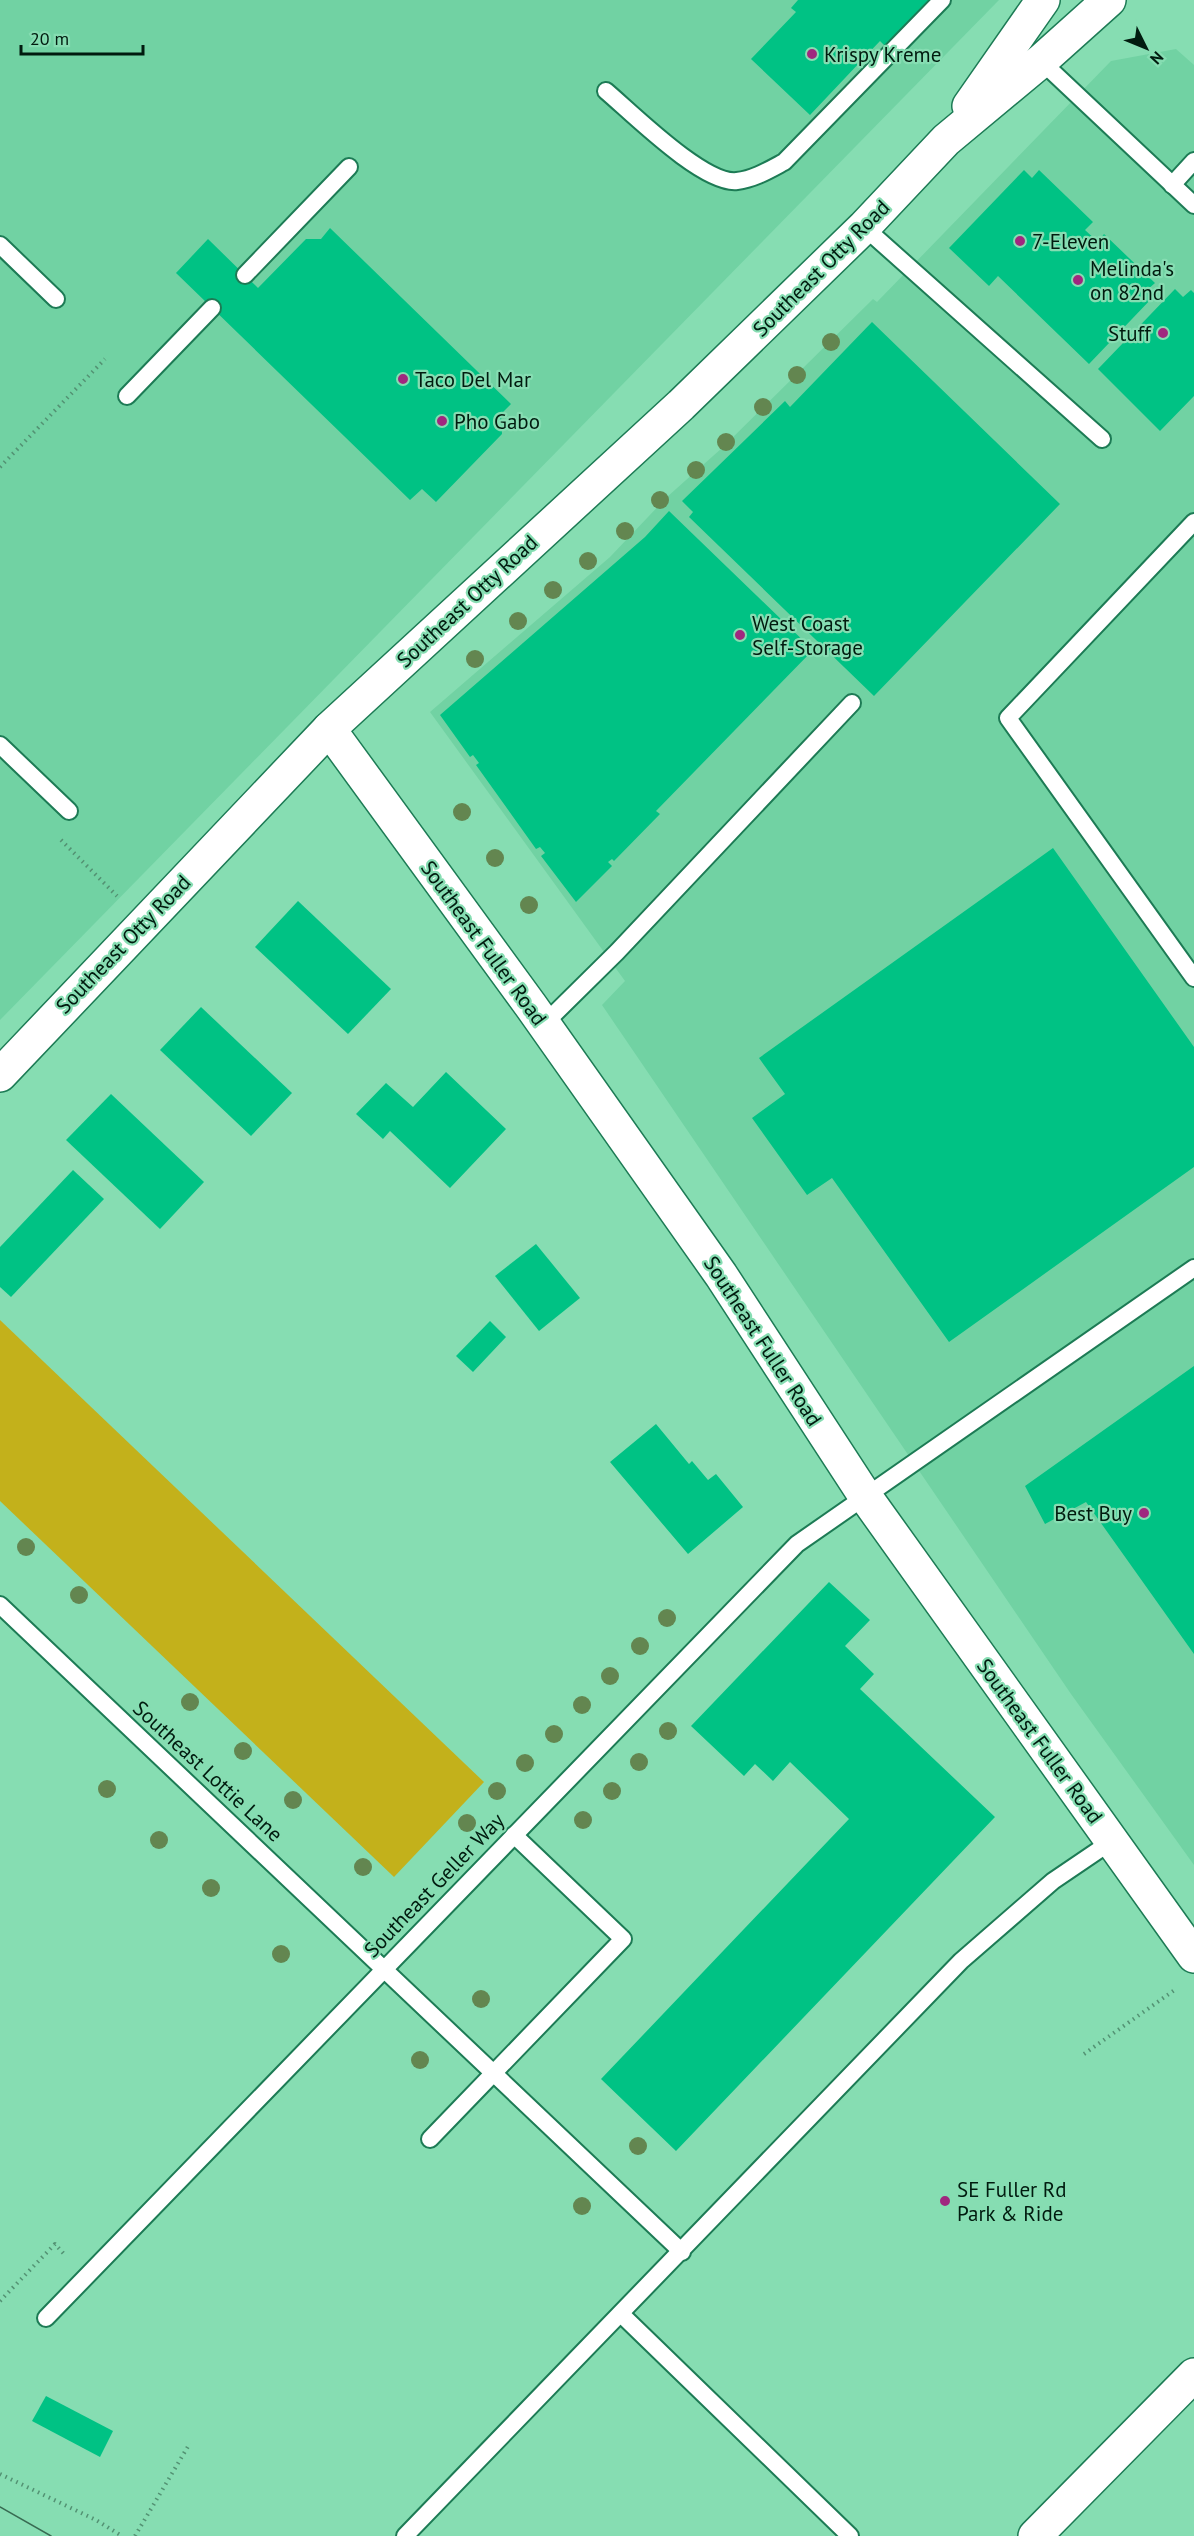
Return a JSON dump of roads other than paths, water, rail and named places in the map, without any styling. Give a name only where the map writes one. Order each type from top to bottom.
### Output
[{"type":"street","name":"Southeast Otty Road","points":[[946,140],[1043,0]]},
{"type":"street","name":"Southeast Otty Road","points":[[0,1075],[329,729],[681,405],[864,227],[946,140],[1041,61],[1109,0]]},
{"type":"street","name":"Southeast Fuller Road","points":[[329,729],[721,1275],[865,1496],[1194,1956]]},
{"type":"street","points":[[1035,2536],[1194,2375]]},
{"type":"lane","points":[[606,92],[689,162],[714,176],[735,181],[759,176],[784,162],[942,0]]},
{"type":"lane","points":[[1041,61],[1194,205]]},
{"type":"lane","points":[[1172,184],[1194,161]]},
{"type":"lane","points":[[245,275],[349,167]]},
{"type":"lane","points":[[864,227],[1101,439]]},
{"type":"lane","points":[[0,245],[56,299]]},
{"type":"lane","points":[[127,396],[212,308]]},
{"type":"lane","points":[[1194,522],[1008,718],[1194,978]]},
{"type":"lane","points":[[543,1025],[617,952],[852,703]]},
{"type":"lane","points":[[0,745],[69,812]]},
{"type":"lane","name":"Southeast Geller Way","points":[[46,2318],[797,1544],[1194,1268]]},
{"type":"lane","name":"Southeast Lottie Lane","points":[[0,1605],[682,2252]]},
{"type":"lane","points":[[430,2139],[623,1940],[514,1834]]},
{"type":"lane","points":[[405,2536],[961,1961],[1053,1881],[1112,1841]]},
{"type":"lane","points":[[621,2314],[850,2536]]},
{"type":"tram line","points":[[0,2507],[51,2536]]},
{"type":"place","name":"Krispy Kreme","points":[[812,54]]},
{"type":"place","name":"7-Eleven","points":[[1020,241]]},
{"type":"place","name":"Melinda's on 82nd","points":[[1078,280]]},
{"type":"place","name":"Stuff","points":[[1163,333]]},
{"type":"place","name":"Taco Del Mar","points":[[403,379]]},
{"type":"place","name":"Pho Gabo","points":[[442,421]]},
{"type":"place","name":"West Coast Self-Storage","points":[[740,635]]},
{"type":"place","name":"Best Buy","points":[[1144,1513]]},
{"type":"place","name":"SE Fuller Rd Park & Ride","points":[[945,2201]]}]
